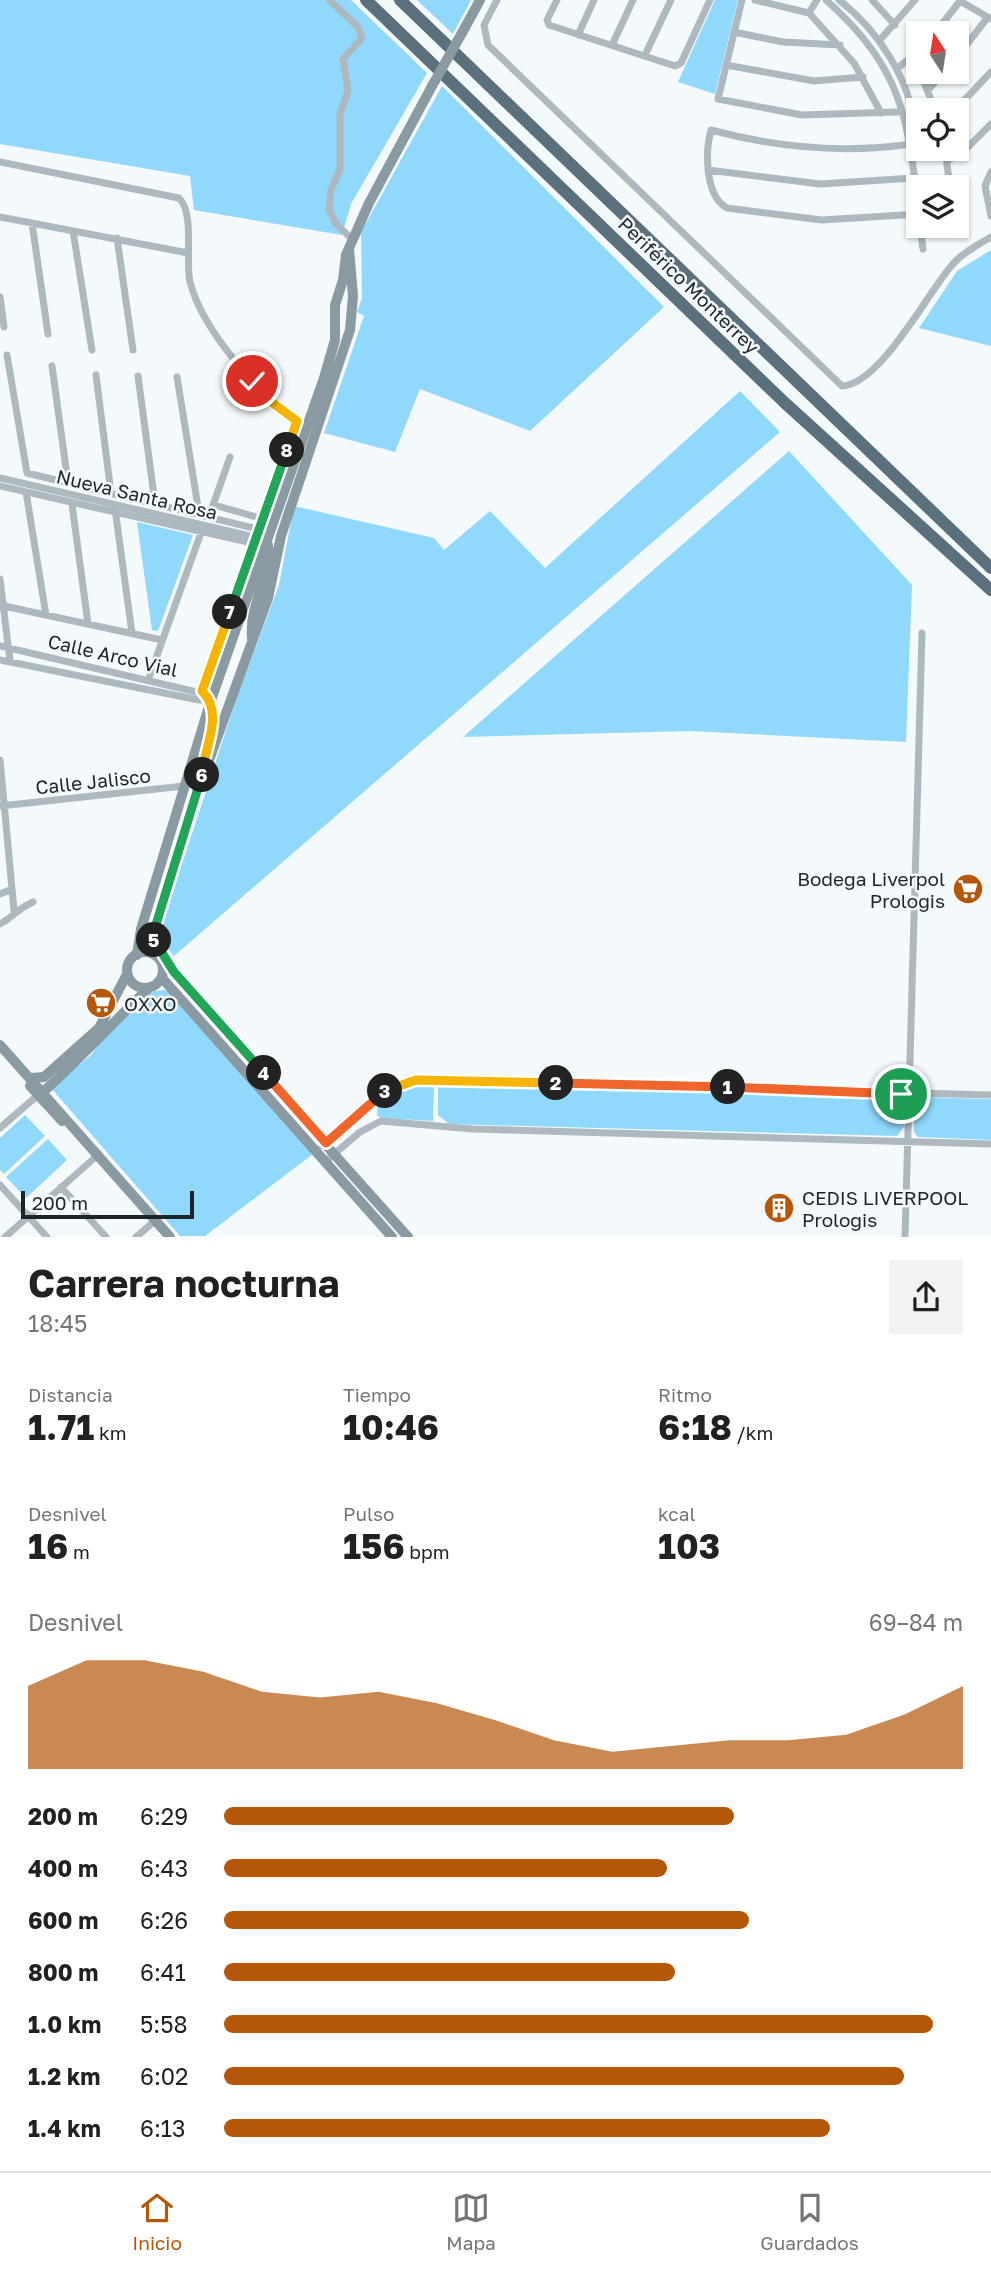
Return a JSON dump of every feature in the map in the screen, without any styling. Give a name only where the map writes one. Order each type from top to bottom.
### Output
[{"type":"highway","name":"Periférico Monterrey","points":[[366,0],[785,403],[991,590]]},
{"type":"highway","name":"Periférico Monterrey","points":[[400,0],[991,568]]},
{"type":"street","points":[[329,0],[358,27],[362,38],[343,59],[348,91],[340,114],[340,169],[331,190],[330,209],[335,224],[350,244],[352,306],[349,330],[332,389],[291,501],[268,598],[201,782],[154,931],[157,945],[174,972],[408,1237]]},
{"type":"street","points":[[137,955],[141,929],[184,786],[205,700],[269,535],[335,340],[335,305],[350,244],[480,0]]},
{"type":"street","points":[[497,0],[484,24],[488,45],[842,386],[851,384],[887,354],[907,332],[951,265],[991,237]]},
{"type":"street","points":[[557,0],[547,20],[550,25],[673,66],[681,62],[710,0]]},
{"type":"street","points":[[578,34],[594,0]]},
{"type":"street","points":[[612,46],[633,0]]},
{"type":"street","points":[[645,55],[671,0]]},
{"type":"street","points":[[742,0],[718,99],[802,115],[897,112]]},
{"type":"street","points":[[755,0],[809,13],[840,45],[863,77],[881,113]]},
{"type":"street","points":[[809,13],[817,0]]},
{"type":"street","points":[[826,0],[853,25],[885,66],[906,117]]},
{"type":"street","points":[[839,0],[879,41],[897,69],[909,98]]},
{"type":"street","points":[[872,0],[895,25]]},
{"type":"street","points":[[879,41],[915,0]]},
{"type":"street","points":[[944,21],[957,3],[964,1],[989,18],[970,41]]},
{"type":"street","points":[[734,32],[783,42],[840,45]]},
{"type":"street","points":[[897,69],[906,61]]},
{"type":"street","points":[[726,65],[814,81],[863,77]]},
{"type":"street","points":[[966,98],[991,72]]},
{"type":"street","points":[[927,84],[932,98]]},
{"type":"street","points":[[929,89],[933,84]]},
{"type":"street","points":[[969,146],[991,124]]},
{"type":"street","points":[[906,135],[866,150],[814,150],[760,143],[711,130],[705,156],[719,202],[727,208],[822,220],[906,216]]},
{"type":"street","points":[[0,162],[173,195],[185,207],[192,288],[219,337],[262,392],[307,428]]},
{"type":"street","points":[[708,170],[820,184],[906,179]]},
{"type":"street","points":[[990,215],[985,186],[991,172]]},
{"type":"street","points":[[0,217],[188,253]]},
{"type":"street","points":[[32,223],[48,334]]},
{"type":"street","points":[[73,230],[92,349]]},
{"type":"street","points":[[922,238],[923,249]]},
{"type":"street","points":[[117,239],[133,350]]},
{"type":"street","points":[[0,297],[4,327]]},
{"type":"street","points":[[7,355],[24,467],[30,475],[210,515],[256,536],[269,535]]},
{"type":"street","points":[[52,366],[68,483]]},
{"type":"street","points":[[96,375],[111,492]]},
{"type":"street","points":[[138,376],[155,503]]},
{"type":"street","points":[[177,377],[199,513]]},
{"type":"street","points":[[201,782],[204,754],[214,721],[202,691],[297,421]]},
{"type":"street","points":[[210,515],[230,457]]},
{"type":"street","name":"Nueva Santa Rosa","points":[[0,478],[115,510],[202,529],[256,536],[269,535]]},
{"type":"street","name":"Nueva Santa Rosa","points":[[0,486],[72,504],[115,510]]},
{"type":"street","points":[[26,492],[46,615]]},
{"type":"street","points":[[72,504],[88,624]]},
{"type":"street","points":[[214,505],[262,520],[269,535],[269,562],[250,621],[252,642]]},
{"type":"street","points":[[115,510],[132,633]]},
{"type":"street","points":[[145,689],[202,529]]},
{"type":"street","points":[[0,579],[10,661]]},
{"type":"street","points":[[4,606],[162,640]]},
{"type":"street","points":[[905,1237],[922,633]]},
{"type":"street","name":"Calle Arco Vial","points":[[0,646],[149,677],[202,691]]},
{"type":"street","name":"Calle Arco Vial","points":[[0,660],[205,700]]},
{"type":"street","points":[[205,700],[234,693]]},
{"type":"street","points":[[0,760],[3,819],[15,910]]},
{"type":"street","name":"Calle Jalisco","points":[[2,806],[184,786]]},
{"type":"street","points":[[0,865],[9,864]]},
{"type":"street","points":[[0,894],[12,890]]},
{"type":"street","points":[[0,924],[15,910],[33,902]]},
{"type":"street","points":[[41,1093],[91,1044],[127,974],[129,963],[137,955],[148,953],[174,972]]},
{"type":"street","points":[[161,962],[162,978],[392,1237]]},
{"type":"street","points":[[127,974],[138,987],[149,988]]},
{"type":"street","points":[[0,1128],[89,1051],[149,988],[162,978]]},
{"type":"street","points":[[31,1078],[44,1077],[99,1028]]},
{"type":"street","points":[[0,1045],[31,1078],[41,1093]]},
{"type":"street","points":[[0,1055],[41,1093],[170,1237]]},
{"type":"street","points":[[317,1151],[385,1091],[416,1080],[991,1095]]},
{"type":"street","points":[[326,1161],[370,1125],[381,1121],[485,1129],[991,1144]]},
{"type":"street","points":[[5,1237],[97,1156]]},
{"type":"street","points":[[0,1185],[47,1237]]},
{"type":"street","points":[[61,1187],[106,1237]]},
{"type":"street","points":[[136,1237],[154,1222]]},
{"type":"street","points":[[154,1222],[162,1237]]},
{"type":"shaded area","points":[[0,0],[351,0],[427,73],[351,204],[342,235],[194,210],[190,176],[0,144]]},
{"type":"shaded area","points":[[417,0],[471,0],[453,34]]},
{"type":"shaded area","points":[[715,0],[738,0],[715,94],[678,82]]},
{"type":"shaded area","points":[[442,86],[664,307],[530,431],[420,389],[395,452],[324,433],[364,316],[357,312],[362,298],[361,232]]},
{"type":"shaded area","points":[[991,250],[991,346],[919,328],[957,271]]},
{"type":"shaded area","points":[[740,391],[780,432],[174,956],[158,937],[237,697],[279,585],[294,506],[434,538],[444,550],[490,511],[545,568]]},
{"type":"shaded area","points":[[789,451],[912,585],[906,742],[691,731],[463,737]]},
{"type":"shaded area","points":[[137,522],[193,535],[158,631],[152,630]]},
{"type":"shaded area","points":[[165,990],[171,993],[313,1154],[205,1236],[180,1236],[51,1088],[91,1055],[107,1032],[154,991]]},
{"type":"shaded area","points":[[434,1082],[433,1121],[381,1118],[377,1115],[378,1101],[391,1092],[411,1085]]},
{"type":"shaded area","points":[[438,1083],[905,1096],[904,1127],[897,1136],[449,1124],[438,1115]]},
{"type":"shaded area","points":[[919,1097],[991,1099],[991,1140],[918,1137],[914,1132],[914,1101]]},
{"type":"shaded area","points":[[25,1115],[45,1136],[4,1174],[0,1170],[0,1138]]},
{"type":"shaded area","points":[[48,1139],[67,1160],[26,1198],[6,1177]]},
{"type":"place","name":"Bodega Liverpol Prologis","points":[[968,889]]},
{"type":"place","name":"OXXO","points":[[101,1003]]},
{"type":"place","name":"CEDIS LIVERPOOL Prologis","points":[[779,1208]]},
{"type":"route","points":[[252,381],[274,404],[297,421],[202,691],[211,700],[214,721],[204,754],[201,782],[154,931],[154,939],[174,972],[326,1143],[385,1091],[416,1080],[901,1094]]}]
